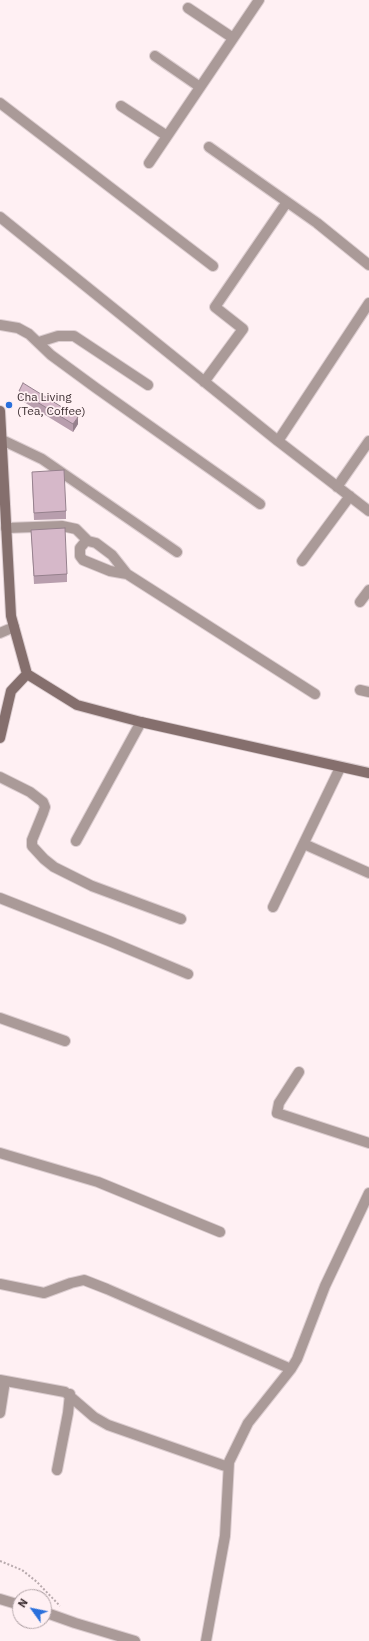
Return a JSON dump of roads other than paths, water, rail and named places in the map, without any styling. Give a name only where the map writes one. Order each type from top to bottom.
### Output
[{"type":"main road","points":[[0,411],[2,504],[6,528],[4,544],[11,616],[27,674],[77,705],[141,722],[340,768],[369,773]]},
{"type":"main road","points":[[0,738],[11,692],[27,674]]},
{"type":"street","points":[[148,163],[259,0]]},
{"type":"street","points":[[188,8],[233,38]]},
{"type":"street","points":[[155,56],[200,87]]},
{"type":"street","points":[[0,104],[213,266]]},
{"type":"street","points":[[121,106],[167,136]]},
{"type":"street","points":[[209,147],[317,223],[369,265]]},
{"type":"street","points":[[204,382],[243,330],[215,307],[287,202]]},
{"type":"street","points":[[0,216],[204,382],[369,511]]},
{"type":"street","points":[[278,441],[369,303]]},
{"type":"street","points":[[0,324],[18,328],[39,342],[51,355],[96,388],[260,504]]},
{"type":"street","points":[[39,342],[58,336],[74,336],[148,385]]},
{"type":"street","points":[[1,439],[42,459],[177,552]]},
{"type":"street","points":[[337,486],[369,441]]},
{"type":"street","points":[[302,561],[350,496]]},
{"type":"street","points":[[6,528],[67,527],[76,529],[88,541],[96,543],[112,555],[127,574],[315,694]]},
{"type":"street","points":[[88,541],[85,542],[80,548],[80,556],[82,560],[110,571],[127,574]]},
{"type":"street","points":[[360,602],[369,590]]},
{"type":"street","points":[[0,633],[14,627]]},
{"type":"street","points":[[76,841],[141,722]]},
{"type":"street","points":[[273,907],[340,768]]},
{"type":"street","points":[[0,776],[30,792],[43,802],[45,807],[32,840],[32,846],[54,867],[92,886],[181,919]]},
{"type":"street","points":[[304,844],[369,873]]},
{"type":"street","points":[[0,898],[188,974]]},
{"type":"street","points":[[0,1018],[65,1041]]},
{"type":"street","points":[[298,1072],[279,1103],[277,1113],[369,1143]]},
{"type":"street","points":[[0,1153],[98,1182],[220,1232]]},
{"type":"street","points":[[206,1641],[225,1536],[228,1467],[232,1456],[248,1423],[291,1369],[300,1352],[324,1290],[369,1193]]},
{"type":"street","points":[[0,1284],[44,1293],[71,1282],[84,1280],[291,1369]]},
{"type":"street","points":[[0,1413],[3,1380],[55,1389],[70,1394],[102,1422],[228,1467]]},
{"type":"street","points":[[57,1470],[68,1413],[70,1394]]},
{"type":"street","points":[[0,1600],[12,1603]]},
{"type":"street","points":[[52,1615],[136,1641]]},
{"type":"place","name":"Cha Living (Tea, Coffee)","points":[[9,405]]}]
